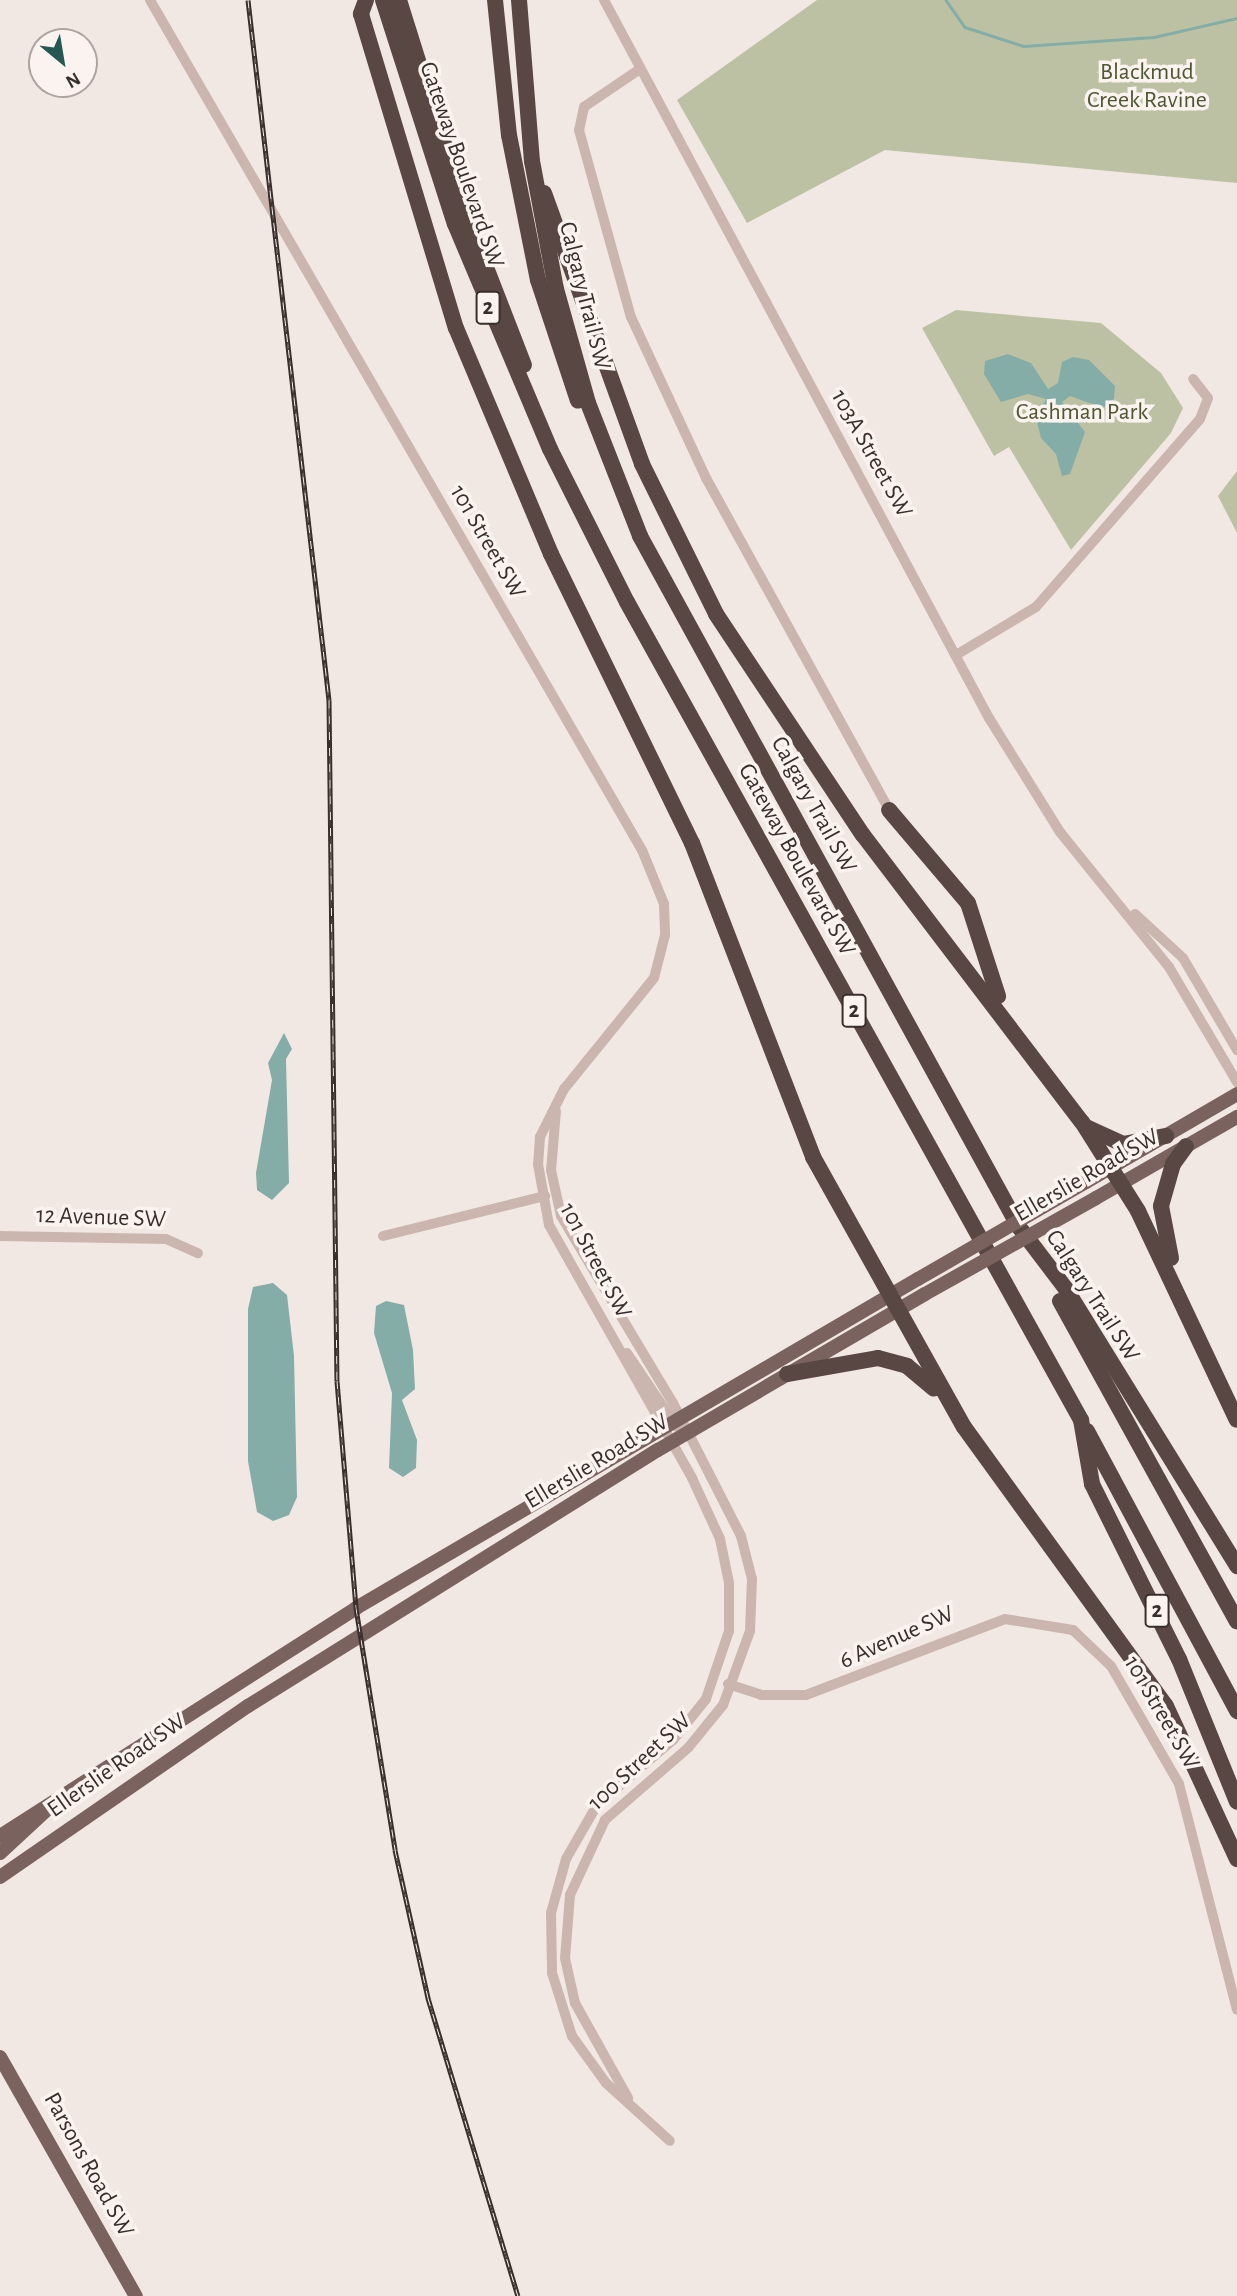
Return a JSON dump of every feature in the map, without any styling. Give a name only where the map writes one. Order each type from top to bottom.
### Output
[{"type":"highway","points":[[366,0],[361,15],[428,248],[500,440],[692,843],[813,1157],[891,1304],[964,1427]]},
{"type":"highway","name":"Gateway Boulevard SW","points":[[383,0],[455,224],[550,449],[633,613],[1081,1420],[1092,1484],[1161,1622],[1237,1802]]},
{"type":"highway","points":[[399,0],[550,449]]},
{"type":"highway","points":[[495,0],[509,135],[538,280],[603,465],[640,536]]},
{"type":"highway","name":"Calgary Trail SW","points":[[519,0],[532,161],[569,339],[640,536],[1019,1227],[1066,1289],[1237,1566]]},
{"type":"highway","points":[[532,161],[642,464],[716,614],[863,835],[1009,1021],[1082,1122],[1193,1320],[1237,1420]]},
{"type":"highway","points":[[889,810],[968,903],[1009,1021]]},
{"type":"highway","points":[[1082,1122],[1117,1143],[1166,1136]]},
{"type":"highway","points":[[1185,1146],[1173,1164],[1160,1218],[1193,1320]]},
{"type":"highway","points":[[1019,1227],[1237,1621]]},
{"type":"highway","points":[[787,1374],[849,1359],[894,1361],[921,1375],[964,1427],[1167,1706],[1237,1859]]},
{"type":"highway","points":[[1081,1420],[1237,1711]]},
{"type":"main road","name":"Ellerslie Road SW","points":[[0,1877],[172,1754],[687,1433],[787,1374],[891,1304],[918,1279],[1237,1094]]},
{"type":"main road","name":"Ellerslie Road SW","points":[[0,1836],[57,1796],[355,1608],[672,1423],[891,1304],[925,1294],[1237,1117]]},
{"type":"main road","points":[[0,1853],[40,1821],[57,1796]]},
{"type":"main road","name":"Parsons Road SW","points":[[0,2057],[136,2296]]},
{"type":"street","name":"101 Street SW","points":[[150,0],[660,889],[665,935],[653,978],[557,1103],[540,1137],[541,1198],[549,1225],[609,1333],[672,1423]]},
{"type":"street","name":"103A Street SW","points":[[604,0],[637,71],[956,655],[1045,810],[1129,910],[1237,1082]]},
{"type":"street","name":"Calgary Trail SW","points":[[637,71],[584,107],[579,131],[631,317],[706,478],[889,810]]},
{"type":"street","points":[[956,655],[1036,607],[1191,430],[1208,403],[1193,379]]},
{"type":"street","name":"103A Street SW","points":[[1129,910],[1174,947],[1237,1050]]},
{"type":"street","name":"101 Street SW","points":[[557,1103],[554,1194],[565,1224],[672,1423]]},
{"type":"street","points":[[383,1236],[554,1194]]},
{"type":"street","name":"12 Avenue SW","points":[[0,1236],[166,1239],[198,1253]]},
{"type":"street","points":[[672,1423],[687,1433]]},
{"type":"street","name":"100 Street SW","points":[[670,2141],[628,2098],[590,2065],[560,2006],[550,1957],[555,1891],[597,1805],[682,1731],[716,1678],[731,1608],[726,1559],[671,1443],[672,1423]]},
{"type":"street","name":"100 Street SW","points":[[628,2098],[586,2029],[570,1982],[565,1942],[572,1887],[606,1820],[699,1737],[732,1686],[750,1631],[752,1579],[741,1536],[687,1433]]},
{"type":"street","name":"6 Avenue SW","points":[[716,1678],[732,1686],[773,1696],[824,1692],[1005,1619],[1051,1622],[1092,1644]]},
{"type":"street","name":"101 Street SW","points":[[1092,1644],[1117,1675],[1179,1784],[1237,2010]]},
{"type":"green space","name":"Blackmud Creek Ravine","points":[[817,0],[1237,0],[1237,183],[885,150],[747,223],[677,100]]},
{"type":"green space","name":"Cashman Park","points":[[956,310],[1101,323],[1161,373],[1183,408],[1171,433],[1071,550],[1009,447],[994,456],[922,328]]},
{"type":"green space","points":[[1237,471],[1237,533],[1218,496]]},
{"type":"water","points":[[1008,354],[1031,363],[1048,389],[1058,383],[1062,362],[1073,357],[1089,360],[1115,386],[1114,399],[1103,408],[1070,396],[1062,402],[1085,432],[1070,474],[1062,476],[1056,454],[1041,438],[1036,418],[1046,399],[1028,394],[1001,402],[984,374],[985,361]]},
{"type":"water","points":[[284,1033],[292,1049],[286,1059],[289,1183],[272,1200],[257,1190],[256,1173],[272,1080],[268,1063]]},
{"type":"water","points":[[273,1283],[287,1295],[294,1356],[297,1497],[289,1515],[273,1521],[257,1512],[248,1461],[248,1309],[253,1287]]},
{"type":"water","points":[[386,1301],[404,1305],[413,1350],[415,1389],[402,1400],[417,1440],[416,1468],[403,1477],[389,1468],[392,1393],[374,1333],[376,1306]]},
{"type":"waterway","points":[[946,0],[965,27],[1024,46],[1154,37],[1237,18]]},
{"type":"railway","points":[[248,0],[329,700],[337,1381],[356,1608],[395,1850],[428,1998],[518,2296]]}]
